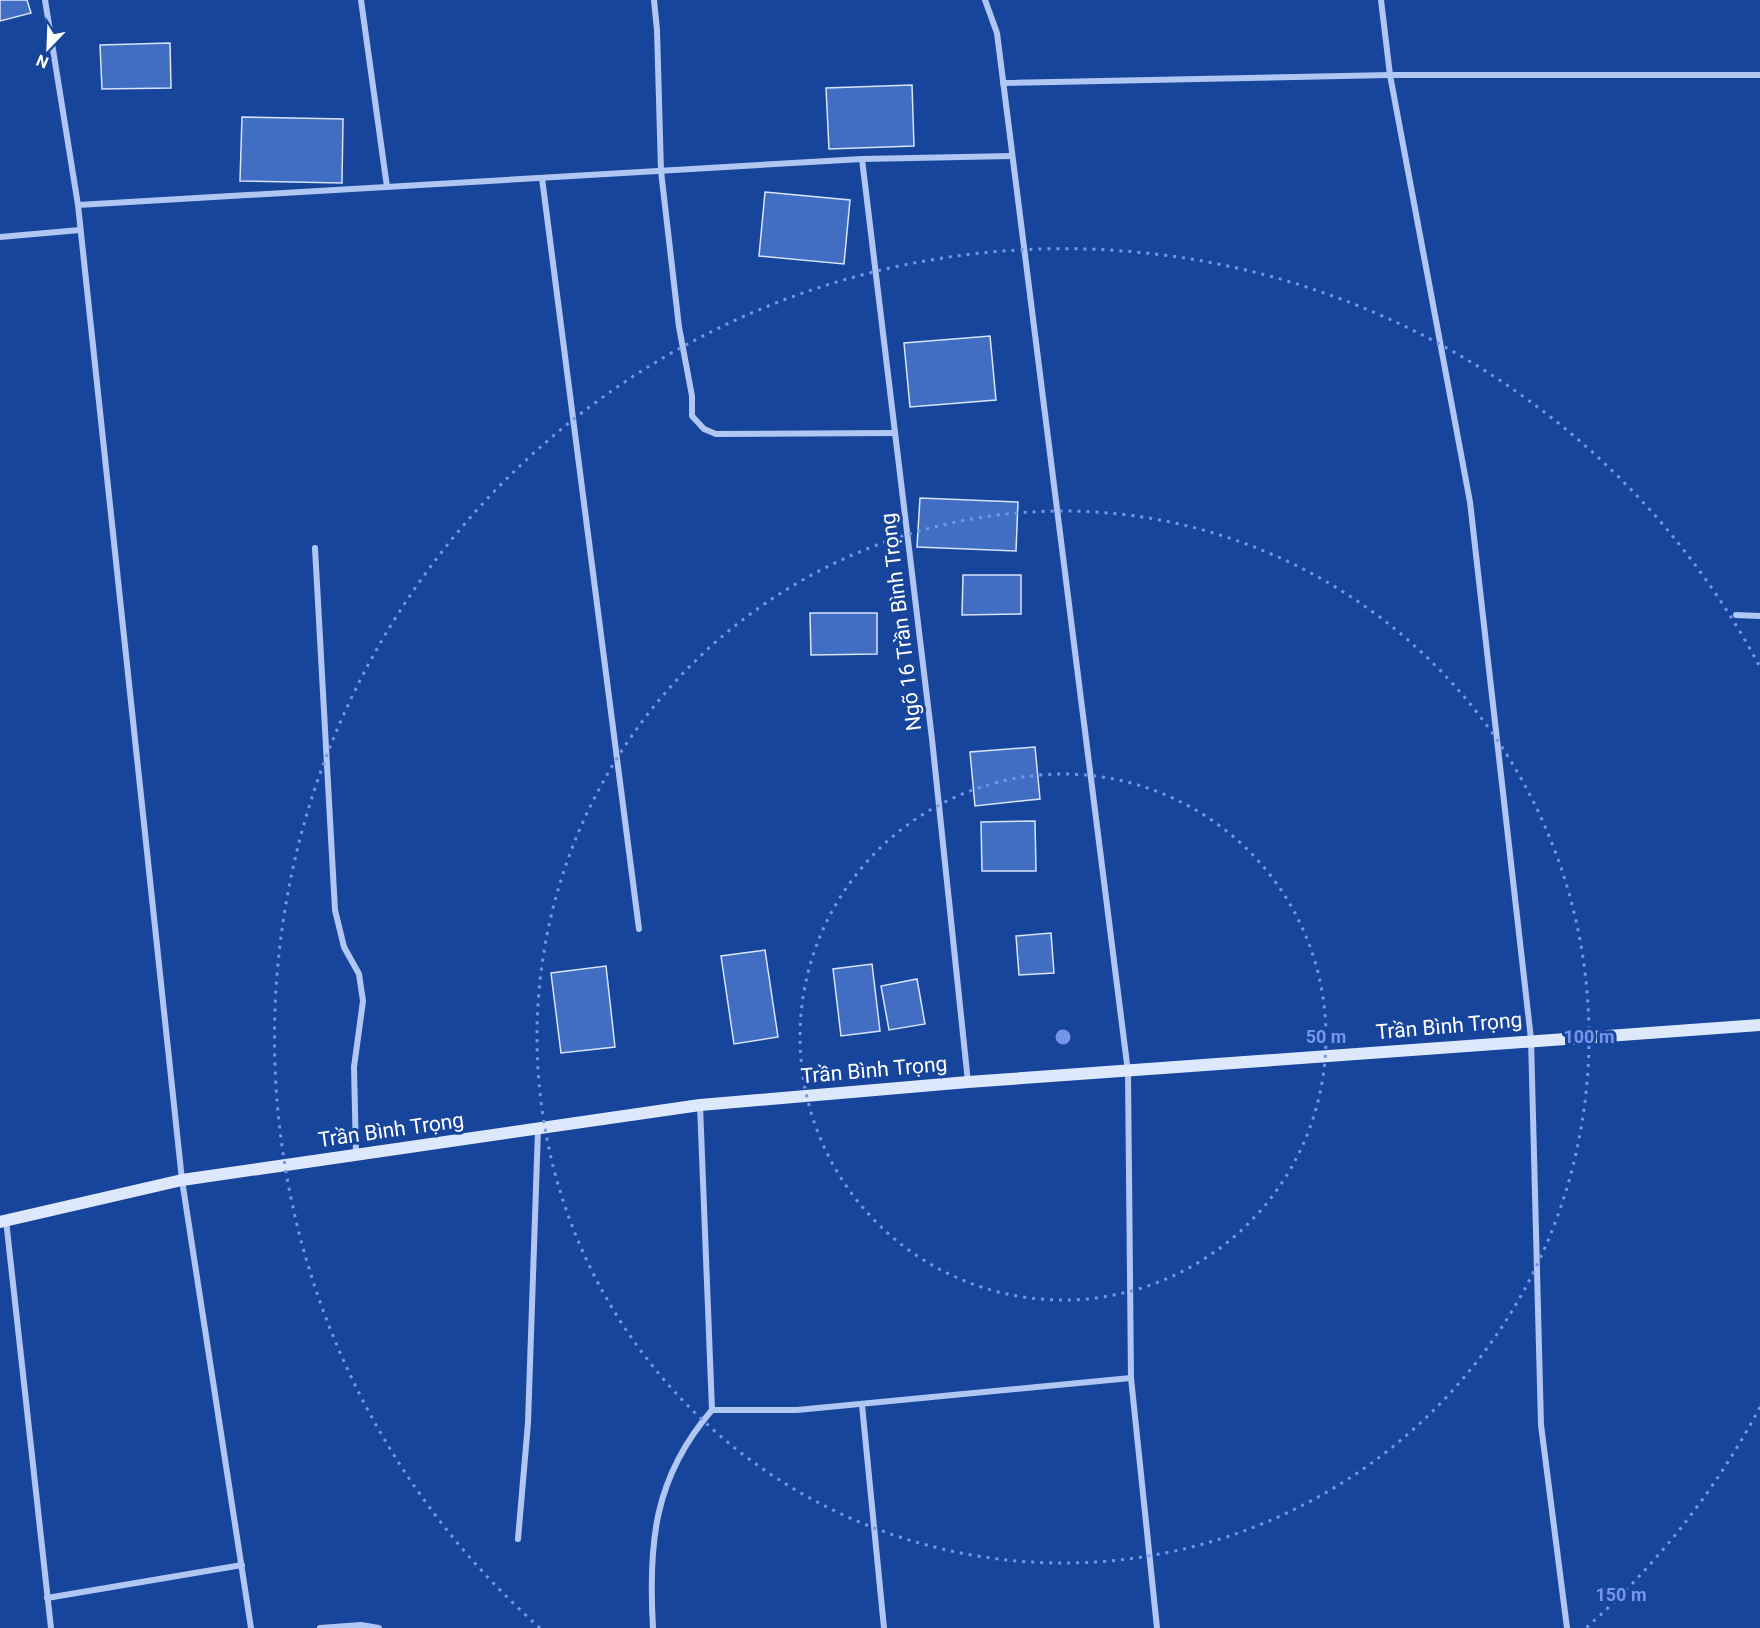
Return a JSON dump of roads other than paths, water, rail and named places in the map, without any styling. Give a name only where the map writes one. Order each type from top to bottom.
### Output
[{"type":"street","points":[[45,0],[78,205],[182,1180],[251,1628]]},
{"type":"street","points":[[360,0],[387,187]]},
{"type":"street","points":[[654,0],[661,171],[679,327],[692,396],[692,416],[704,429],[717,434],[895,433]]},
{"type":"street","points":[[985,0],[998,33],[1128,1072],[1131,1378],[1157,1628]]},
{"type":"street","points":[[1381,0],[1390,75],[1470,502],[1531,1039],[1541,1425],[1567,1628]]},
{"type":"street","points":[[1003,83],[1390,75],[1760,75]]},
{"type":"street","points":[[78,205],[862,159],[1012,156]]},
{"type":"street","name":"Ngõ 16 Trần Bình Trọng","points":[[862,159],[957,952],[968,1082]]},
{"type":"street","points":[[542,178],[639,929]]},
{"type":"street","points":[[0,237],[80,230]]},
{"type":"street","points":[[315,548],[335,910],[344,947],[359,974],[363,1000],[354,1067],[356,1155]]},
{"type":"street","points":[[1736,615],[1760,616]]},
{"type":"street","name":"Trần Bình Trọng","points":[[3,1221],[182,1180],[700,1105],[968,1082],[1760,1024]]},
{"type":"street","points":[[653,1628],[652,1540],[661,1504],[675,1463],[690,1436],[712,1410],[700,1105]]},
{"type":"street","points":[[518,1539],[528,1412],[538,1129]]},
{"type":"street","points":[[3,1221],[51,1628]]},
{"type":"street","points":[[712,1410],[797,1410],[1131,1378]]},
{"type":"street","points":[[862,1405],[884,1628]]},
{"type":"street","points":[[47,1598],[242,1565]]},
{"type":"street","points":[[320,1628],[361,1625],[379,1628]]}]
